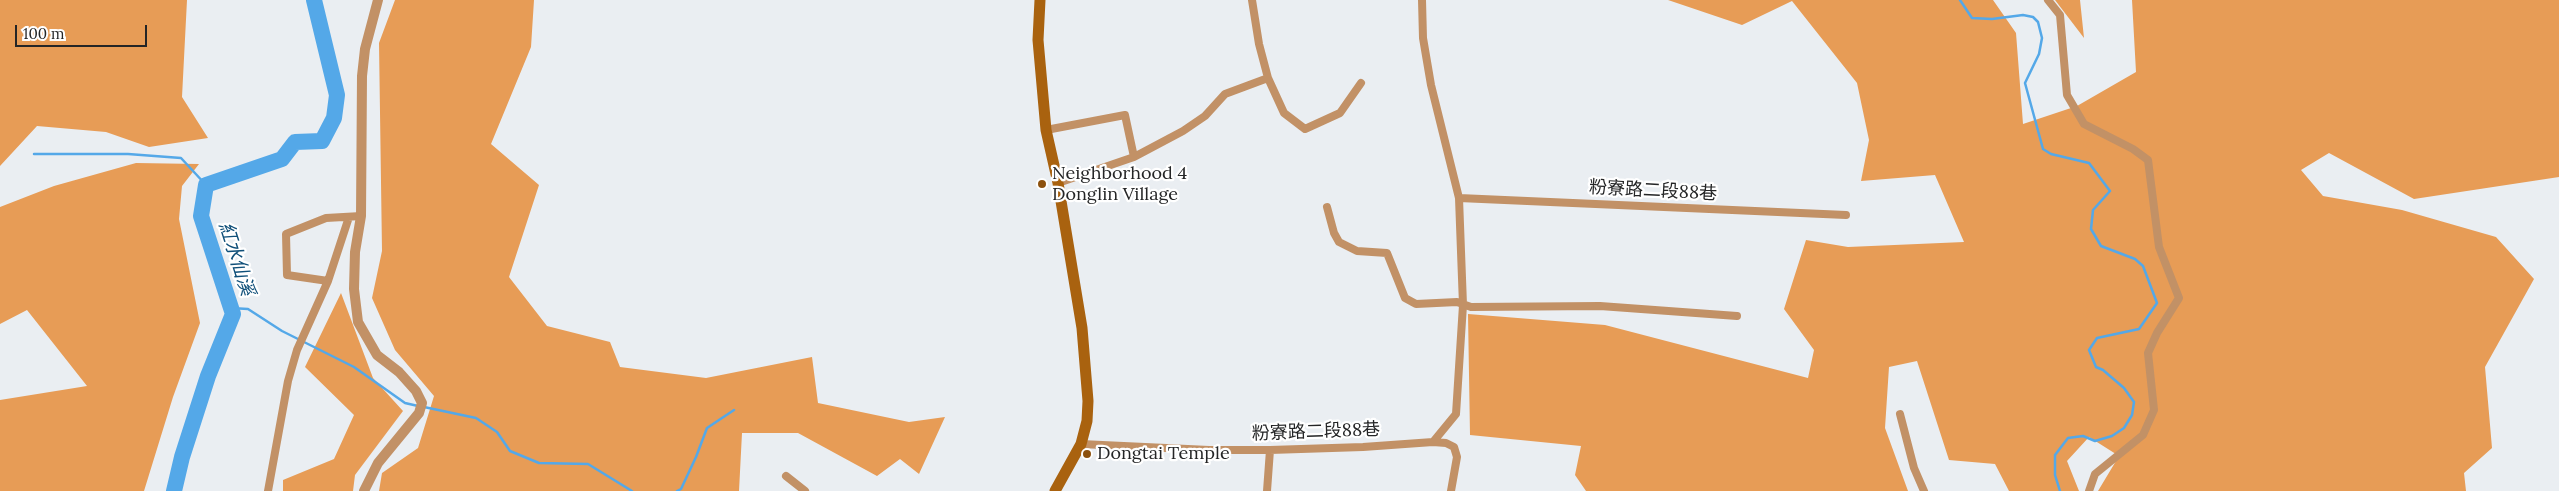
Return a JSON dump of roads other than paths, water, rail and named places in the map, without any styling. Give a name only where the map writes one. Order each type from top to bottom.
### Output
[{"type":"main road","points":[[1040,0],[1038,40],[1046,130],[1058,183],[1087,364],[1087,421],[1080,444],[1055,491]]},
{"type":"street","points":[[364,491],[371,474],[390,446],[421,408],[416,391],[399,372],[377,355],[358,322],[354,288],[355,252],[361,216],[362,76],[365,49],[378,0]]},
{"type":"street","points":[[1252,0],[1259,44],[1268,78],[1284,113],[1305,129],[1340,112],[1361,83]]},
{"type":"street","points":[[1422,0],[1423,38],[1431,85],[1459,198],[1463,305],[1456,414],[1433,442]]},
{"type":"street","points":[[2048,0],[2060,15],[2067,95],[2084,124],[2148,160],[2159,247],[2179,298],[2157,332],[2148,353],[2154,410],[2143,435],[2095,474],[2090,491]]},
{"type":"street","points":[[1058,183],[1134,157],[1183,131],[1205,116],[1225,94],[1268,78]]},
{"type":"street","points":[[1046,130],[1125,115],[1134,157]]},
{"type":"street","name":"粉寮路二段88巷","points":[[1459,198],[1846,215]]},
{"type":"street","points":[[1327,207],[1334,233],[1339,242],[1358,251],[1387,253],[1405,298],[1416,304],[1457,302],[1463,305],[1600,306],[1737,316]]},
{"type":"street","points":[[268,491],[288,380],[297,350],[328,281],[349,216]]},
{"type":"street","points":[[328,281],[287,275],[286,234],[326,218],[361,216]]},
{"type":"street","points":[[1900,414],[1914,468],[1924,491]]},
{"type":"street","name":"粉寮路二段88巷","points":[[1080,444],[1209,450],[1270,450],[1363,447],[1433,442],[1446,443],[1454,447],[1457,457],[1451,491]]},
{"type":"street","points":[[1267,491],[1270,450]]},
{"type":"street","points":[[786,476],[805,491]]},
{"type":"waterway","name":"紅水仙溪","points":[[174,491],[182,457],[208,376],[233,314],[201,216],[206,185],[282,159],[295,142],[322,141],[334,118],[337,95],[314,0]]},
{"type":"waterway","points":[[1960,0],[1972,18],[1992,19],[2023,15],[2033,17],[2038,22],[2042,38],[2039,54],[2025,83],[2043,149],[2051,154],[2089,163],[2110,191],[2093,210],[2091,229],[2101,246],[2135,259],[2143,266],[2157,303],[2139,329],[2097,338],[2089,350],[2096,367],[2103,370],[2124,388],[2134,402],[2132,415],[2124,428],[2112,436],[2095,441],[2083,436],[2068,438],[2055,455],[2055,475],[2060,491]]},
{"type":"waterway","points":[[34,154],[128,154],[181,158],[206,185]]},
{"type":"waterway","points":[[231,308],[248,309],[282,331],[354,367],[405,403],[418,406]]},
{"type":"waterway","points":[[424,407],[476,418],[497,432],[510,451],[539,463],[588,464],[632,491]]},
{"type":"waterway","points":[[677,491],[681,489],[707,428],[734,410]]},
{"type":"place","name":"Neighborhood 4 Donglin Village","points":[[1042,184]]},
{"type":"place","name":"Dongtai Temple","points":[[1087,454]]}]
